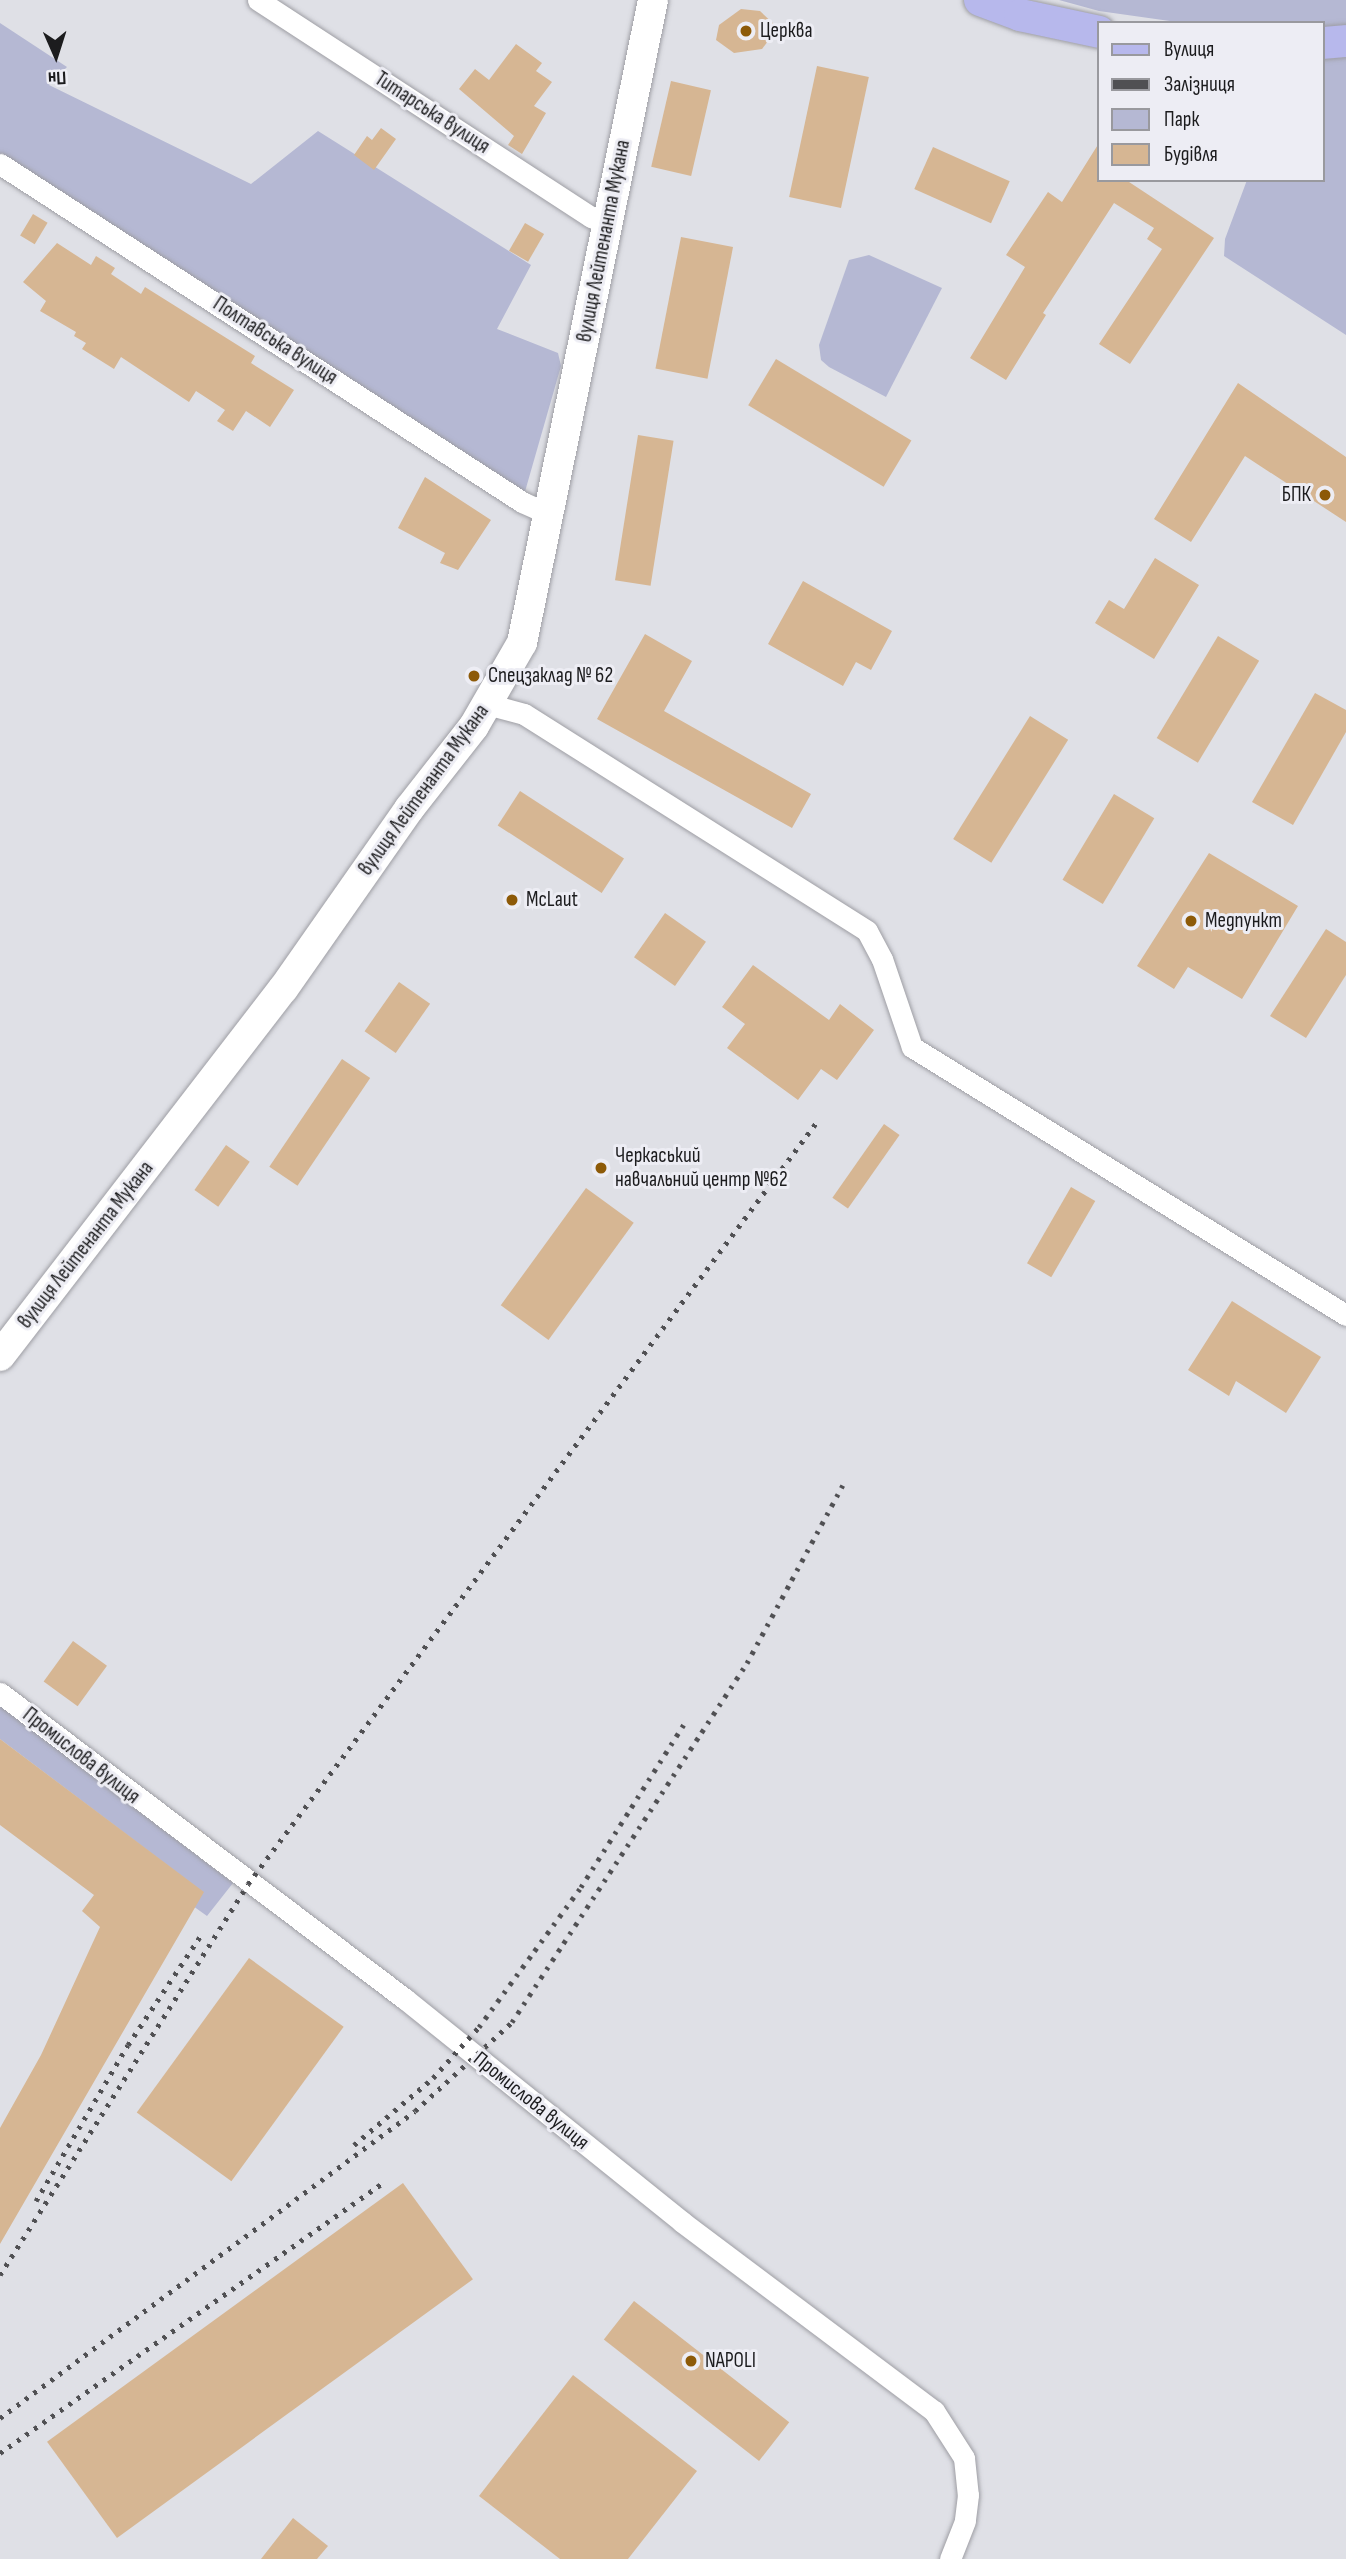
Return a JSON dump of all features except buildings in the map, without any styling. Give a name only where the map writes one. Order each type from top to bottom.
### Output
[{"type":"main road","name":"вулиця Лейтенанта Мукана","points":[[0,1356],[283,989],[487,704],[522,643],[551,515],[653,0]]},
{"type":"main road","points":[[980,0],[1020,15],[1098,32]]},
{"type":"main road","points":[[1325,43],[1346,41]]},
{"type":"street","name":"Титарська вулиця","points":[[258,0],[591,217],[608,223]]},
{"type":"street","name":"Полтавська вулиця","points":[[0,164],[522,502],[551,515]]},
{"type":"street","points":[[487,704],[524,714],[867,931],[882,959],[912,1047],[1346,1315]]},
{"type":"street","name":"Промислова вулиця","points":[[0,1693],[405,1999],[682,2222],[934,2411],[964,2458],[968,2495],[965,2521],[950,2559]]},
{"type":"green space","points":[[1059,0],[1346,0],[1346,335],[1224,256],[1225,239],[1246,182],[1325,182],[1325,21],[1170,21],[1099,11]]},
{"type":"green space","points":[[0,23],[67,67],[49,85],[251,184],[318,131],[531,265],[497,329],[558,353],[561,366],[522,502],[0,164]]},
{"type":"green space","points":[[869,255],[942,288],[886,397],[829,367],[821,360],[819,345],[849,260]]},
{"type":"green space","points":[[0,1706],[233,1883],[207,1916],[193,1906],[203,1892],[0,1739]]},
{"type":"railway","points":[[0,2275],[248,1884],[816,1123]]},
{"type":"railway","points":[[0,2418],[415,2111],[512,2022],[747,1663],[843,1485]]},
{"type":"railway","points":[[354,2145],[433,2078],[479,2027],[581,1887],[686,1721]]},
{"type":"railway","points":[[36,2201],[128,2045],[201,1935]]},
{"type":"railway","points":[[0,2453],[383,2183]]},
{"type":"place","name":"Церква","points":[[746,31]]},
{"type":"place","name":"БПК","points":[[1325,495]]},
{"type":"place","name":"Спецзаклад № 62","points":[[474,676]]},
{"type":"place","name":"McLaut","points":[[512,900]]},
{"type":"place","name":"Медпункт","points":[[1191,921]]},
{"type":"place","name":"Черкаський навчальний центр №62","points":[[601,1168]]},
{"type":"place","name":"NAPOLI","points":[[691,2361]]}]
